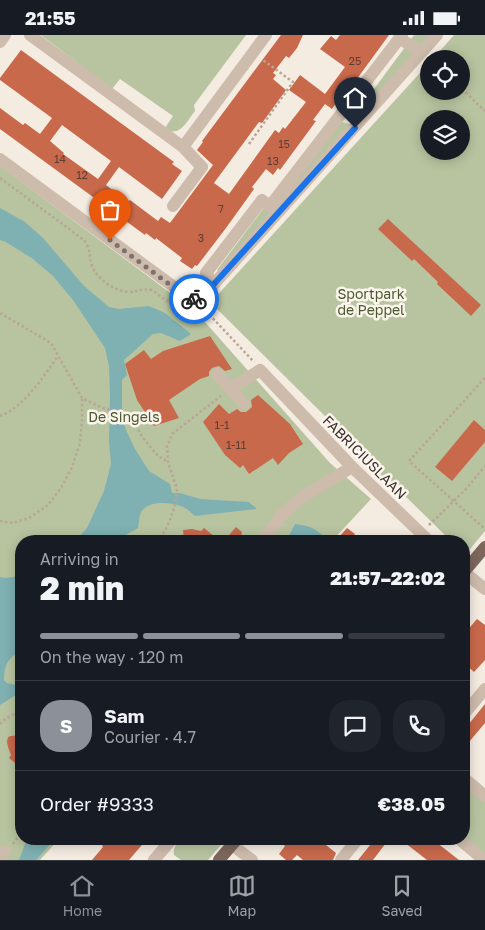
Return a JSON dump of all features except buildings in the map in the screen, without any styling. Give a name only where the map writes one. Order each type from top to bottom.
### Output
[{"type":"main road","points":[[470,565],[485,547]]},
{"type":"main road","points":[[219,860],[232,845]]},
{"type":"street","points":[[0,42],[5,35]]},
{"type":"street","points":[[30,35],[183,147],[202,167],[173,206]]},
{"type":"street","points":[[183,147],[266,35]]},
{"type":"street","points":[[423,50],[437,35]]},
{"type":"street","points":[[0,159],[189,299],[198,300],[214,284],[273,210],[338,117],[400,37],[420,51]]},
{"type":"street","points":[[273,210],[355,128],[420,53]]},
{"type":"street","points":[[338,117],[355,128]]},
{"type":"street","points":[[214,284],[206,273],[262,200],[273,210]]},
{"type":"street","points":[[230,389],[260,370]]},
{"type":"street","name":"FABRICIUSLAAN","points":[[260,370],[352,467],[422,535]]},
{"type":"street","points":[[217,374],[244,405]]},
{"type":"street","points":[[267,535],[283,514],[302,497],[352,467]]},
{"type":"street","points":[[470,577],[485,589]]},
{"type":"street","points":[[470,707],[485,689]]},
{"type":"street","points":[[470,785],[485,796]]},
{"type":"street","points":[[158,859],[168,845]]},
{"type":"street","points":[[237,845],[252,860]]},
{"type":"street","points":[[341,860],[353,845]]},
{"type":"street","points":[[466,845],[484,860]]},
{"type":"path","points":[[248,144],[293,82],[253,53]]},
{"type":"path","points":[[470,97],[485,111]]},
{"type":"path","points":[[0,178],[84,240],[89,248],[91,265],[95,272],[109,285],[129,292],[145,289],[152,290],[192,319],[199,319],[207,313]]},
{"type":"path","points":[[198,300],[207,313],[260,370]]},
{"type":"path","points":[[0,313],[51,343],[82,398],[80,443],[72,467],[61,488],[48,505],[29,518],[13,523],[0,521]]},
{"type":"path","points":[[0,416],[9,413],[20,403],[40,381],[58,356]]},
{"type":"path","points":[[485,378],[409,461],[485,529]]},
{"type":"path","points":[[161,535],[174,509],[177,492],[168,462],[167,446],[173,433],[230,389]]},
{"type":"path","points":[[82,398],[102,408],[126,413],[158,456],[168,462]]},
{"type":"path","points":[[427,535],[452,501],[467,488],[485,466]]},
{"type":"path","points":[[0,724],[15,713]]},
{"type":"green space","points":[[41,35],[246,35],[194,105],[195,111],[189,119],[179,130],[170,131],[165,128],[173,116],[120,79],[112,89]]},
{"type":"green space","points":[[414,35],[432,35],[361,114],[357,112]]},
{"type":"green space","name":"Sportpark de Peppel","points":[[454,35],[485,35],[485,531],[470,549],[470,535],[445,535],[397,488],[395,490],[331,422],[214,306],[216,303],[213,300],[420,73],[420,100],[470,100],[470,50],[441,50]]},
{"type":"green space","points":[[340,121],[351,125],[285,196]]},
{"type":"green space","name":"De Singels","points":[[0,166],[196,312],[330,463],[371,499],[338,535],[15,535],[15,845],[54,845],[40,860],[0,860]]},
{"type":"green space","points":[[266,205],[274,210],[219,271],[217,270]]},
{"type":"green space","points":[[470,785],[485,798],[485,860],[477,860],[459,845],[470,845]]},
{"type":"green space","points":[[221,845],[208,860],[181,860],[174,855],[175,846]]},
{"type":"water","points":[[0,208],[25,222],[43,238],[84,286],[109,307],[119,309],[149,306],[165,313],[191,334],[180,341],[161,333],[153,334],[124,360],[127,375],[122,380],[122,419],[135,449],[149,471],[170,484],[172,493],[180,493],[200,499],[249,502],[257,509],[195,516],[178,505],[160,503],[149,505],[145,508],[141,512],[138,528],[126,535],[81,535],[87,528],[104,491],[111,464],[109,441],[109,366],[105,348],[73,300],[53,276],[33,259],[0,240]]},
{"type":"water","points":[[295,524],[313,529],[321,535],[289,535]]},
{"type":"water","points":[[0,577],[15,577],[15,655],[8,662],[4,680],[7,683],[15,685],[15,696],[0,705]]},
{"type":"water","points":[[25,845],[50,845],[36,860],[19,860]]},
{"type":"way so far","points":[[110,240],[189,299],[194,299]]},
{"type":"route","points":[[194,299],[198,300],[214,284],[355,128]]}]
